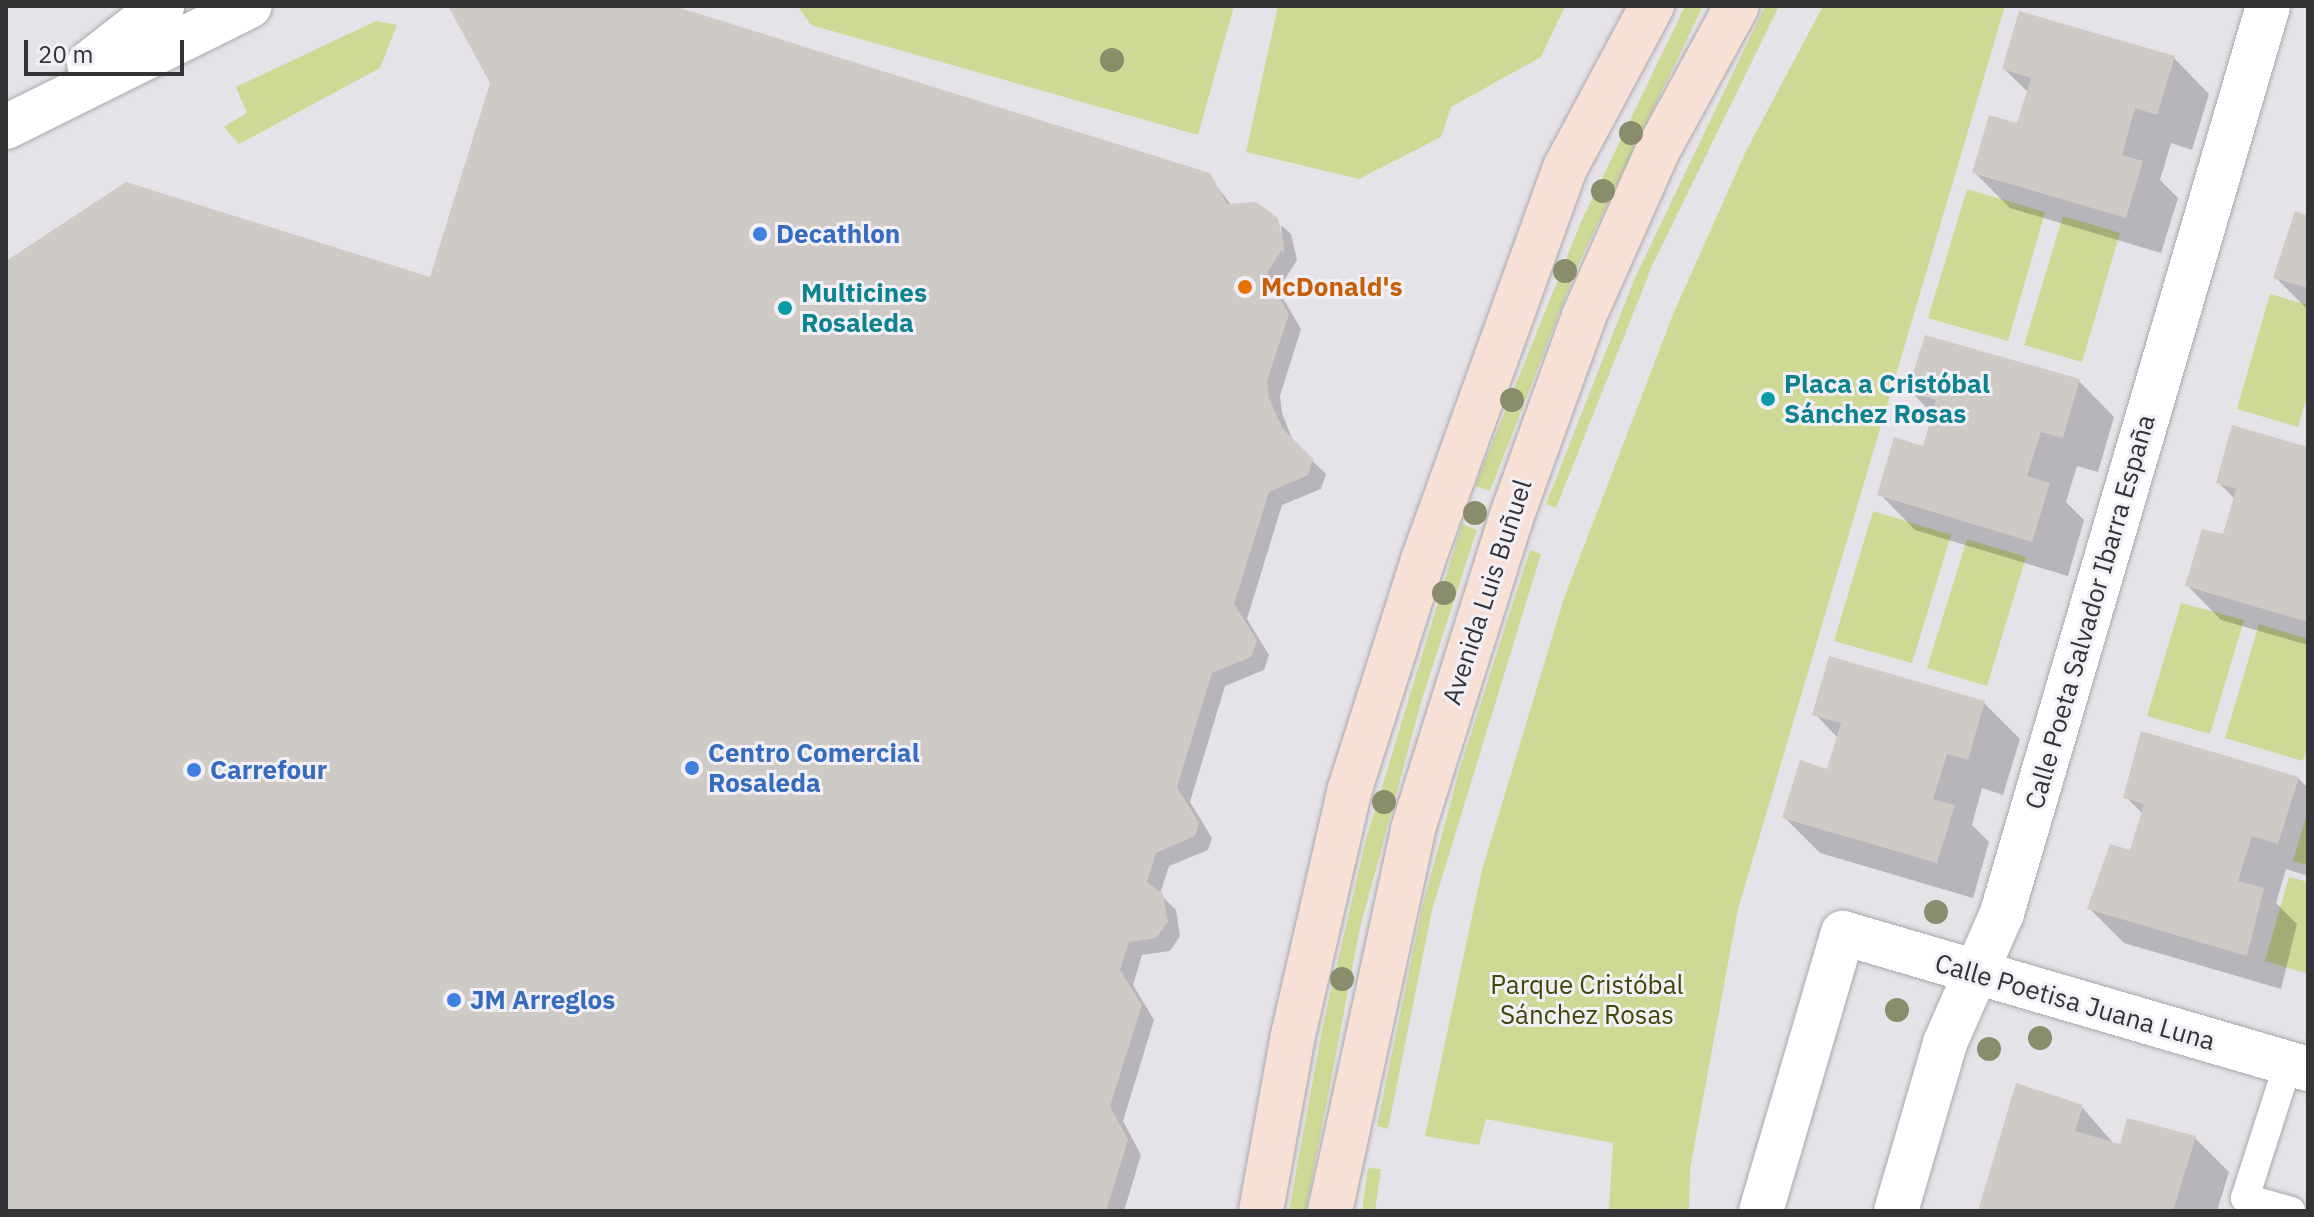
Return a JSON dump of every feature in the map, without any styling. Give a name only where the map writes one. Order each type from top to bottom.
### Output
[{"type":"main road","points":[[1261,1211],[1293,1035],[1349,792],[1418,575],[1565,168],[1652,6]]},
{"type":"main road","name":"Avenida Luis Buñuel","points":[[1330,1211],[1413,829],[1520,493],[1584,316],[1658,150],[1737,6]]},
{"type":"street","points":[[17,120],[162,6]]},
{"type":"street","points":[[17,120],[250,6]]},
{"type":"street","name":"Calle Poeta Salvador Ibarra España","points":[[1896,1211],[1945,1043],[1979,974],[2006,898],[2268,6]]},
{"type":"street","name":"Calle Poetisa Juana Luna","points":[[1761,1211],[1843,933],[2298,1066]]},
{"type":"lane","points":[[2291,1211],[2245,1198],[2298,1066]]},
{"type":"green space","points":[[798,6],[1234,6],[1198,135],[811,25]]},
{"type":"green space","points":[[1278,6],[1565,6],[1541,57],[1451,107],[1441,137],[1359,179],[1246,152]]},
{"type":"green space","points":[[1685,6],[1703,6],[1578,265],[1490,491],[1475,486],[1581,222]]},
{"type":"green space","points":[[1765,6],[1779,6],[1652,266],[1556,508],[1546,504],[1634,280]]},
{"type":"green space","name":"Parque Cristóbal Sánchez Rosas","points":[[1823,6],[2005,6],[1738,909],[1690,1169],[1689,1211],[1609,1211],[1613,1143],[1486,1119],[1479,1145],[1425,1136],[1482,870],[1564,598],[1674,312],[1746,151]]},
{"type":"green space","points":[[376,21],[397,25],[380,68],[239,144],[224,127],[247,113],[236,87]]},
{"type":"green space","points":[[1967,189],[2045,212],[2008,341],[1928,318]]},
{"type":"green space","points":[[2063,216],[2120,233],[2082,362],[2024,345]]},
{"type":"green space","points":[[2270,294],[2308,305],[2308,394],[2298,427],[2237,409]]},
{"type":"green space","points":[[1873,511],[1951,535],[1912,663],[1834,641]]},
{"type":"green space","points":[[1462,524],[1477,530],[1422,699],[1360,928],[1306,1211],[1289,1211],[1323,1025],[1367,836]]},
{"type":"green space","points":[[1967,539],[2026,557],[1987,686],[1927,668]]},
{"type":"green space","points":[[1530,550],[1541,554],[1432,910],[1388,1129],[1377,1126],[1422,908],[1460,768]]},
{"type":"green space","points":[[2181,603],[2244,620],[2210,734],[2147,716]]},
{"type":"green space","points":[[2259,624],[2308,639],[2308,743],[2303,761],[2225,738]]},
{"type":"green space","points":[[2308,810],[2308,865],[2293,861]]},
{"type":"green space","points":[[2289,877],[2308,882],[2308,974],[2265,961]]},
{"type":"green space","points":[[1368,1168],[1381,1169],[1375,1211],[1362,1211]]},
{"type":"building","points":[[448,6],[674,6],[1210,173],[1227,204],[1256,202],[1278,218],[1284,246],[1266,275],[1289,314],[1267,381],[1269,398],[1282,428],[1313,459],[1308,475],[1269,492],[1234,604],[1257,640],[1251,657],[1212,673],[1177,787],[1199,823],[1195,836],[1156,853],[1147,882],[1163,894],[1168,922],[1156,938],[1129,942],[1120,970],[1142,1005],[1110,1106],[1128,1140],[1106,1211],[6,1211],[6,261],[126,182],[430,277],[490,83]]},
{"type":"building","points":[[2019,11],[2175,56],[2157,115],[2135,108],[2122,155],[2143,161],[2126,218],[1972,173],[1989,115],[2017,123],[2031,78],[2002,69]]},
{"type":"building","points":[[2295,211],[2308,216],[2308,288],[2273,278]]},
{"type":"building","points":[[1925,335],[2080,379],[2063,438],[2041,432],[2027,476],[2050,483],[2032,542],[1877,495],[1894,437],[1923,446],[1936,400],[1907,392]]},
{"type":"building","points":[[2232,425],[2308,447],[2308,622],[2185,586],[2202,529],[2223,534],[2226,524],[2236,489],[2216,483]]},
{"type":"building","points":[[1829,656],[1985,701],[1968,760],[1947,754],[1933,799],[1955,805],[1937,863],[1782,818],[1800,760],[1827,769],[1841,723],[1812,715]]},
{"type":"building","points":[[2141,731],[2299,777],[2278,844],[2252,836],[2238,881],[2264,888],[2247,956],[2087,909],[2110,844],[2130,850],[2144,804],[2123,798]]},
{"type":"building","points":[[2016,1083],[2083,1105],[2075,1131],[2120,1144],[2127,1118],[2196,1136],[2173,1211],[1978,1211]]},
{"type":"place","name":"Decathlon","points":[[760,234]]},
{"type":"place","name":"McDonald's","points":[[1245,287]]},
{"type":"place","name":"Multicines Rosaleda","points":[[785,308]]},
{"type":"place","name":"Placa a Cristóbal Sánchez Rosas","points":[[1768,399]]},
{"type":"place","name":"Centro Comercial Rosaleda","points":[[692,768]]},
{"type":"place","name":"Carrefour","points":[[194,770]]},
{"type":"place","name":"JM Arreglos","points":[[454,1000]]}]
